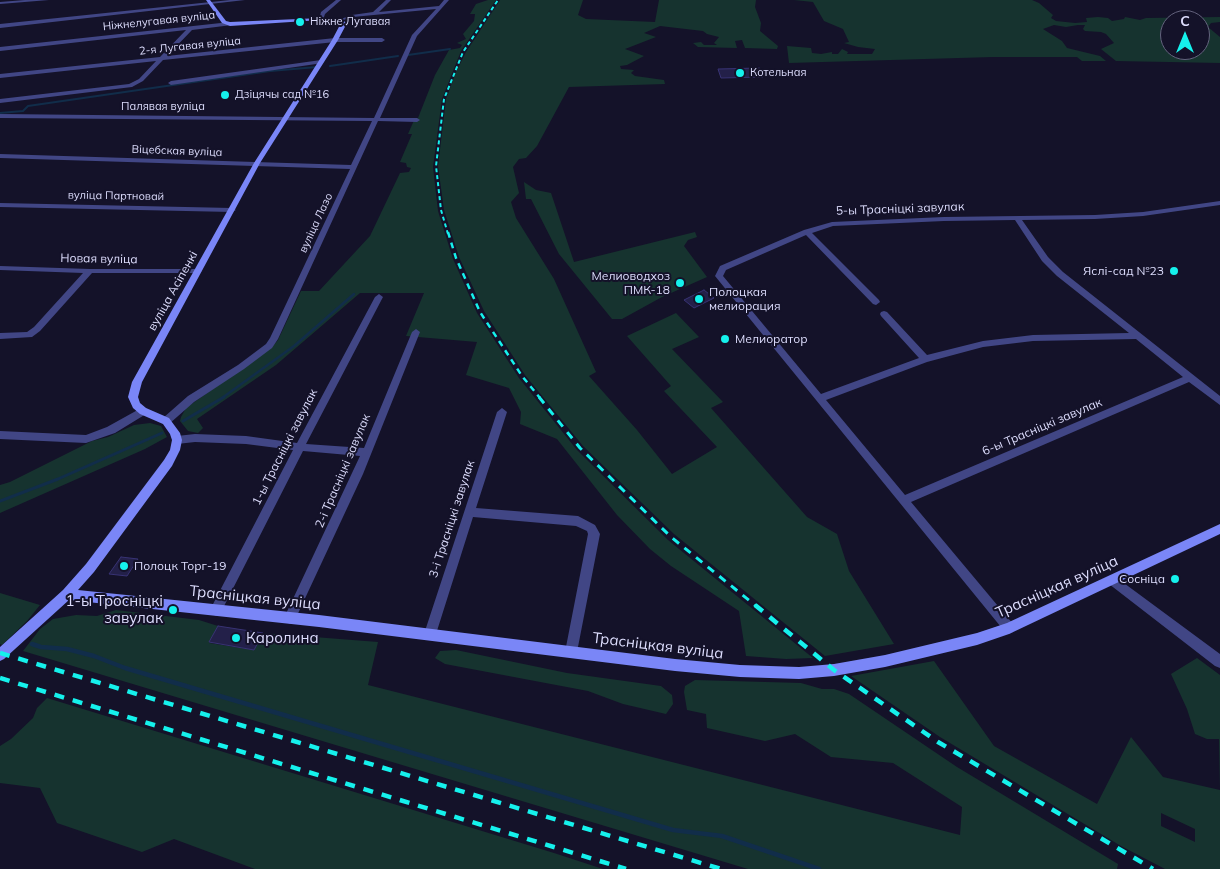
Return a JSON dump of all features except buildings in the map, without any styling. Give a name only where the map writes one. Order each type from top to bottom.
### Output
[{"type":"street","points":[[0,4],[47,0]]},
{"type":"street","points":[[0,26],[209,2],[242,0]]},
{"type":"street","points":[[339,0],[323,13],[321,19],[340,20],[374,14],[441,7]]},
{"type":"street","points":[[374,14],[389,0]]},
{"type":"street","name":"вуліца Лазо","points":[[166,421],[191,399],[241,367],[269,346],[274,339],[415,35],[447,0]]},
{"type":"street","points":[[209,2],[224,22],[230,24]]},
{"type":"street","name":"Ніжнелугавая вуліца","points":[[0,49],[230,24],[321,19]]},
{"type":"street","name":"вуліца Асіпенкі","points":[[143,411],[136,405],[134,390],[257,163],[344,24],[340,20]]},
{"type":"street","points":[[0,100],[130,86],[141,80],[159,59],[190,29]]},
{"type":"street","name":"2-я Лугавая вуліца","points":[[0,76],[335,40],[382,40]]},
{"type":"street","points":[[171,83],[321,62]]},
{"type":"street","name":"Палявая вуліца","points":[[0,116],[286,117],[417,120]]},
{"type":"street","name":"Віцебская вуліца","points":[[0,156],[257,163],[354,168]]},
{"type":"street","name":"5-ы Трасніцкі завулак","points":[[1009,628],[720,276],[723,268],[807,232],[832,224],[1143,214],[1205,203],[1220,203]]},
{"type":"street","name":"вуліца Партновай","points":[[0,204],[232,210]]},
{"type":"street","points":[[1018,219],[1045,259],[1060,274],[1220,401]]},
{"type":"street","points":[[807,232],[876,302]]},
{"type":"street","name":"Новая вуліца","points":[[0,268],[90,271],[198,271]]},
{"type":"street","points":[[0,336],[29,335],[38,329],[90,271]]},
{"type":"street","name":"1-ы Трасніцкі завулак","points":[[216,610],[298,447],[379,297]]},
{"type":"street","points":[[884,314],[925,359]]},
{"type":"street","name":"2-і Трасніцкі завулак","points":[[290,618],[358,474],[365,452],[416,332]]},
{"type":"street","points":[[820,398],[925,359],[983,344],[1033,338],[1139,336]]},
{"type":"street","name":"6-ы Трасніцкі завулак","points":[[904,500],[1190,377]]},
{"type":"street","points":[[0,435],[86,439],[111,430],[143,411],[166,421],[175,433],[177,440],[175,450],[159,477],[90,568],[67,594],[0,655]]},
{"type":"street","name":"3-і Трасніцкі завулак","points":[[430,634],[502,412]]},
{"type":"street","points":[[177,440],[195,438],[246,440],[298,447],[365,452]]},
{"type":"street","points":[[469,512],[578,522],[591,528],[594,534],[571,652]]},
{"type":"street","name":"Трасніцкая вуліца","points":[[67,594],[430,634],[731,671],[798,673],[834,670],[893,659],[977,639],[1009,628],[1220,530]]},
{"type":"street","points":[[1113,580],[1220,662]]},
{"type":"green space","points":[[488,0],[496,0],[461,51],[442,99],[433,167],[438,211],[453,259],[477,313],[519,378],[577,450],[668,540],[813,658],[786,659],[746,656],[739,611],[671,566],[650,549],[617,515],[557,439],[520,424],[521,412],[509,388],[466,375],[477,342],[406,336],[424,293],[360,293],[276,365],[197,419],[203,428],[198,433],[188,431],[180,421],[186,408],[272,347],[278,340],[301,291],[319,291],[370,236],[400,173],[409,172],[411,168],[407,167],[406,163],[400,162],[412,134],[408,134],[415,118],[418,118],[435,75],[449,50],[460,48],[462,45],[457,43],[466,39],[463,34],[474,21],[475,14],[470,14],[476,4]]},
{"type":"green space","points":[[500,0],[583,0],[578,15],[586,19],[655,22],[659,0],[756,0],[755,7],[761,23],[760,31],[778,46],[777,49],[745,48],[742,40],[735,41],[737,48],[698,47],[693,43],[701,42],[704,45],[717,45],[714,43],[719,37],[703,31],[660,26],[644,33],[656,37],[625,49],[644,56],[627,65],[620,66],[621,69],[634,70],[631,73],[635,76],[664,80],[665,84],[569,87],[537,146],[526,158],[519,159],[513,167],[519,193],[511,202],[516,218],[554,279],[596,372],[589,376],[637,430],[672,474],[717,447],[664,391],[671,386],[627,336],[676,313],[699,337],[672,349],[723,402],[711,408],[807,517],[837,534],[849,571],[894,644],[825,656],[674,534],[583,446],[525,375],[484,311],[459,257],[444,210],[438,166],[446,99],[456,72],[466,52]]},
{"type":"green space","points":[[794,0],[1032,0],[1039,3],[1053,15],[1051,18],[1056,21],[1087,22],[1086,18],[1098,17],[1108,18],[1112,21],[1124,19],[1125,17],[1140,20],[1160,18],[1160,60],[1210,60],[1210,29],[1220,37],[1220,63],[1116,61],[1101,49],[1114,43],[1106,34],[1085,31],[1083,29],[1085,25],[1066,27],[1054,25],[1043,29],[1062,41],[1067,48],[1100,56],[1106,61],[1082,61],[1077,57],[993,57],[789,63],[787,46],[811,48],[812,53],[821,54],[832,52],[832,54],[838,54],[842,49],[848,52],[847,54],[872,54],[875,49],[844,43],[849,42],[843,29],[824,21],[813,2]]},
{"type":"green space","points":[[1210,17],[1220,17],[1220,22],[1210,24]]},
{"type":"green space","points":[[524,182],[536,190],[551,193],[574,262],[695,232],[697,237],[688,240],[684,246],[707,277],[662,297],[622,319],[612,319],[559,254],[531,199],[526,199]]},
{"type":"green space","points":[[150,423],[161,426],[167,437],[145,449],[0,513],[0,485],[10,482],[92,441],[108,437],[134,425]]},
{"type":"green space","points":[[0,593],[40,605],[27,621],[2,645],[0,644]]},
{"type":"green space","points":[[116,610],[199,620],[218,626],[209,643],[254,650],[263,633],[378,642],[368,685],[960,835],[962,807],[893,763],[831,757],[795,734],[765,741],[707,728],[706,714],[687,710],[684,692],[685,686],[695,680],[801,683],[822,689],[834,689],[849,694],[957,767],[1118,864],[1117,869],[748,869],[23,651],[40,629],[53,619],[76,615],[97,616]]},
{"type":"green space","points":[[456,650],[567,673],[661,686],[672,695],[673,704],[666,714],[623,704],[588,691],[445,664],[435,658],[440,651]]},
{"type":"green space","points":[[1197,658],[1220,675],[1220,790],[1219,739],[1207,739],[1195,734],[1187,709],[1171,674]]},
{"type":"green space","points":[[934,661],[994,746],[1097,804],[1131,737],[1163,777],[1220,790],[1220,869],[1165,869],[1121,846],[940,737],[851,676]],"holes":[[[1161,813],[1195,829],[1195,842],[1161,826]]]},
{"type":"green space","points":[[47,698],[603,869],[255,869],[174,839],[142,852],[57,823],[40,788],[0,783],[0,746],[11,739],[33,718],[37,708]]},
{"type":"waterway","points":[[408,55],[450,49]]},
{"type":"waterway","points":[[330,66],[398,56]]},
{"type":"waterway","points":[[0,113],[23,111],[28,106],[270,71],[317,67]]},
{"type":"waterway","points":[[222,398],[294,346],[354,294]]},
{"type":"waterway","points":[[183,421],[224,397]]},
{"type":"waterway","points":[[0,501],[58,479],[162,433]]},
{"type":"waterway","points":[[32,644],[41,647],[67,649],[94,656],[125,668],[673,830],[722,836],[819,869]]},
{"type":"railway","points":[[448,234],[441,210],[436,166],[444,99],[463,52],[498,0]]},
{"type":"railway","points":[[448,232],[456,258],[480,312],[522,376],[540,398]]},
{"type":"railway","points":[[539,397],[580,448],[671,537],[756,606]]},
{"type":"railway","points":[[755,605],[834,670],[938,742],[1153,869]]},
{"type":"railway","points":[[0,653],[721,869]]},
{"type":"railway","points":[[0,678],[626,869]]},
{"type":"place","name":"Ніжне Лугавая","points":[[300,22]]},
{"type":"place","name":"Котельная","points":[[740,73]]},
{"type":"place","name":"Дзіцячы сад №16","points":[[225,95]]},
{"type":"place","name":"Яслі-сад №23","points":[[1174,271]]},
{"type":"place","name":"Мелиоводхоз ПМК-18","points":[[680,283]]},
{"type":"place","name":"Полоцкая мелиорация","points":[[699,299]]},
{"type":"place","name":"Мелиоратор","points":[[725,339]]},
{"type":"place","name":"Полоцк Торг-19","points":[[124,566]]},
{"type":"place","name":"Сосніца","points":[[1175,579]]},
{"type":"place","name":"1-ы Тросніцкі завулак","points":[[173,610]]},
{"type":"place","name":"Каролина","points":[[236,638]]}]
